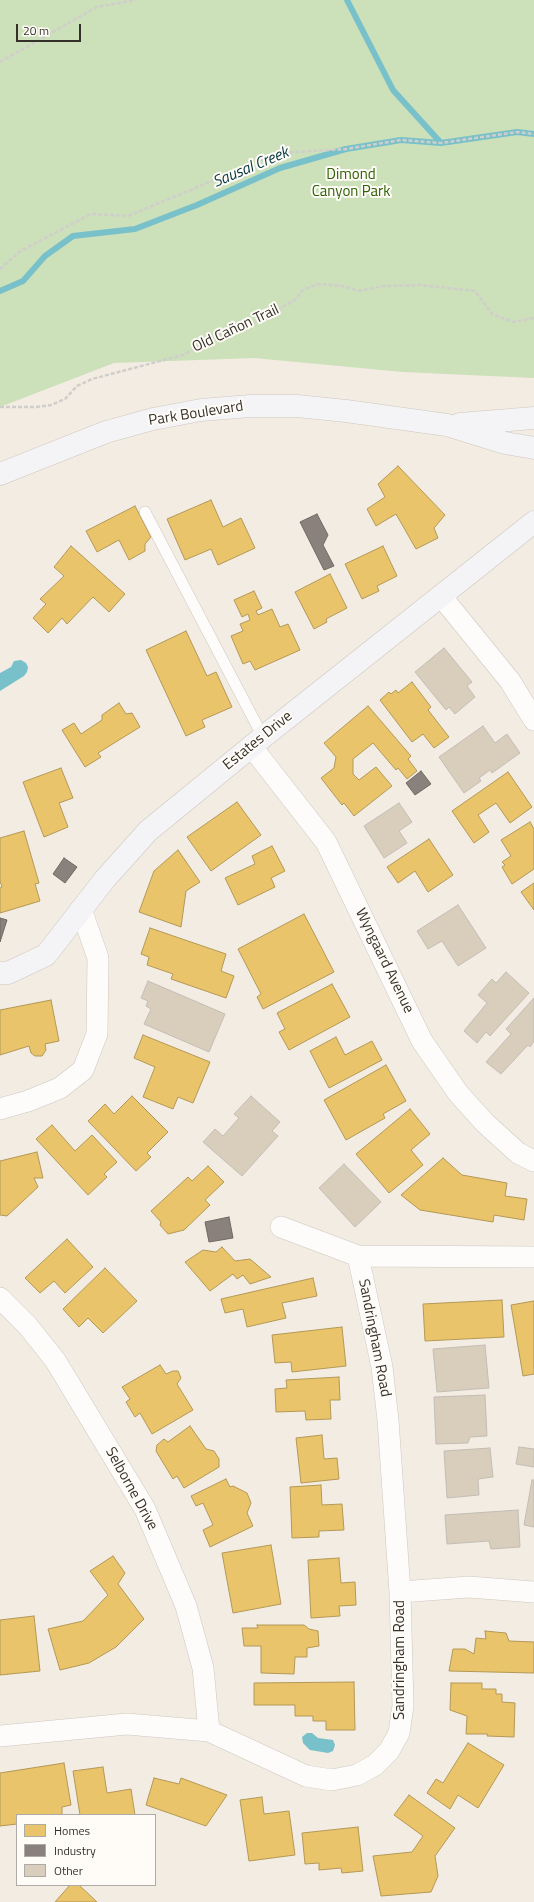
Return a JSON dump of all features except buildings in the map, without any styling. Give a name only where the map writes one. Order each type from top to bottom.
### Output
[{"type":"street","name":"Park Boulevard","points":[[0,474],[106,432],[153,419],[201,410],[250,406],[297,406],[447,425],[505,443],[534,448]]},
{"type":"street","name":"Park Boulevard","points":[[447,425],[534,418]]},
{"type":"street","name":"Estates Drive","points":[[0,973],[8,973],[46,955],[105,879],[148,831],[257,741],[534,522]]},
{"type":"street","points":[[441,596],[510,681],[534,720]]},
{"type":"street","name":"Wyngaard Avenue","points":[[257,741],[326,842],[422,1040],[458,1093],[485,1123],[518,1153],[534,1161]]},
{"type":"street","points":[[0,1109],[28,1101],[60,1088],[83,1070],[97,1034],[98,958],[82,909]]},
{"type":"street","name":"Sandringham Road","points":[[281,1226],[358,1256],[534,1257]]},
{"type":"street","name":"Sandringham Road","points":[[0,1736],[127,1724],[209,1731],[306,1776],[332,1780],[357,1775],[375,1765],[389,1751],[399,1733],[403,1706],[400,1592],[388,1420],[383,1374],[376,1334],[358,1256]]},
{"type":"street","name":"Selborne Drive","points":[[0,1298],[27,1325],[55,1360],[145,1509],[186,1606],[203,1668],[209,1731]]},
{"type":"street","points":[[400,1592],[469,1587],[534,1592]]},
{"type":"lane","points":[[145,512],[257,741]]},
{"type":"path","points":[[0,62],[97,8],[136,0]]},
{"type":"path","points":[[0,268],[19,252],[91,214],[128,216],[279,154],[346,149],[401,140],[441,143],[517,132],[534,134]]},
{"type":"path","name":"Old Cañon Trail","points":[[0,407],[36,407],[51,405],[65,399],[77,386],[92,379],[183,355],[222,333],[245,328],[295,300],[303,290],[318,284],[342,286],[358,291],[384,286],[413,285],[475,291],[492,314],[513,322],[534,318]]},
{"type":"green space","name":"Dimond Canyon Park","points":[[0,0],[534,0],[534,378],[403,372],[254,358],[114,363],[0,407]]},
{"type":"water","points":[[21,660],[26,663],[28,667],[27,672],[24,676],[0,691],[0,673],[11,667],[14,661]]},
{"type":"water","points":[[307,1733],[312,1733],[318,1738],[333,1740],[335,1745],[333,1751],[328,1753],[310,1750],[303,1743],[302,1737]]},
{"type":"waterway","points":[[347,0],[393,90],[441,143]]},
{"type":"waterway","name":"Sausal Creek","points":[[0,291],[23,281],[45,256],[73,236],[135,229],[197,205],[280,168],[346,149],[401,140],[441,143],[517,132],[534,134]]}]
